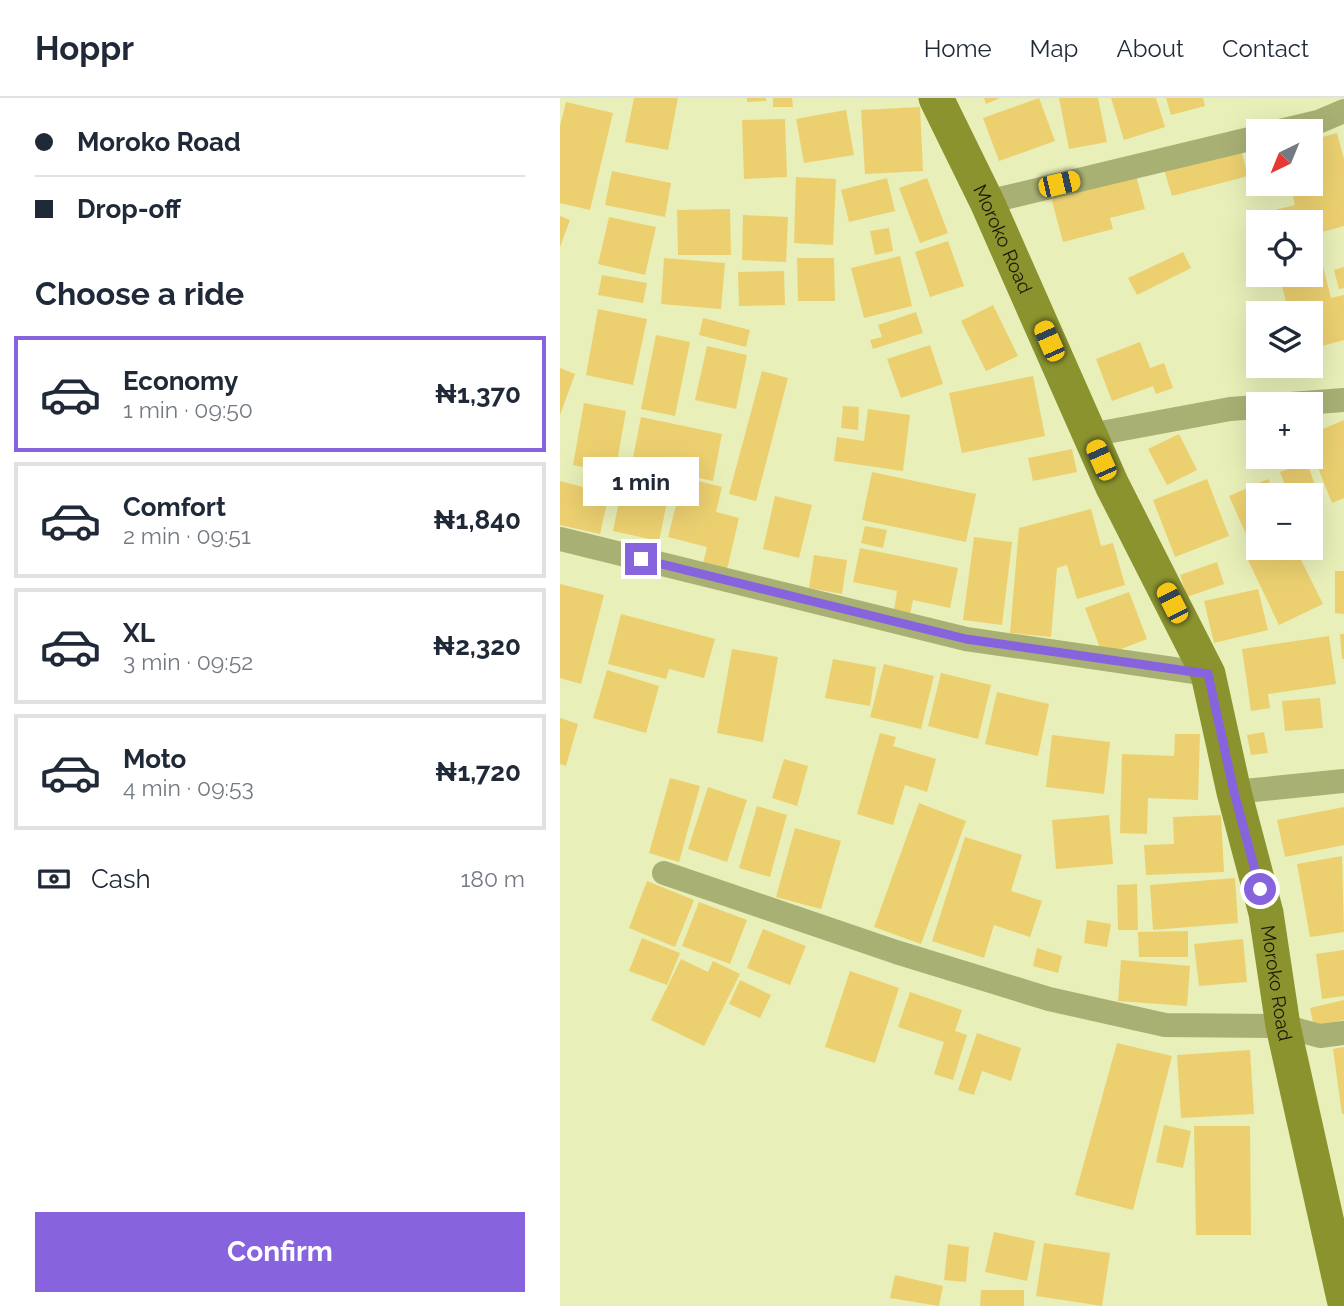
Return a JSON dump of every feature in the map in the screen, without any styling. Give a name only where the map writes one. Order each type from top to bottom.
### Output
[{"type":"street","name":"Moroko Road","points":[[936,98],[987,202],[1112,485],[1208,674],[1234,792],[1266,913],[1283,1026],[1344,1299]]},
{"type":"street","points":[[1323,120],[1344,111]]},
{"type":"street","points":[[987,202],[1246,139]]},
{"type":"street","points":[[1323,402],[1344,400]]},
{"type":"street","points":[[1090,435],[1246,408]]},
{"type":"street","points":[[560,539],[966,639],[1208,674]]},
{"type":"street","points":[[1234,792],[1344,781]]},
{"type":"street","points":[[664,873],[896,952],[1049,999],[1165,1025],[1283,1026],[1320,1036],[1344,1033]]},
{"type":"building","points":[[634,98],[678,98],[668,150],[625,142]]},
{"type":"building","points":[[747,98],[766,98],[766,101],[747,102]]},
{"type":"building","points":[[773,98],[792,98],[793,107],[773,107]]},
{"type":"building","points":[[984,98],[1000,98],[986,104]]},
{"type":"building","points":[[1039,98],[1055,141],[999,161],[983,118]]},
{"type":"building","points":[[1059,98],[1098,98],[1107,142],[1069,149]]},
{"type":"building","points":[[1111,98],[1156,98],[1165,127],[1124,140]]},
{"type":"building","points":[[1166,98],[1203,98],[1205,106],[1171,115]]},
{"type":"building","points":[[566,102],[613,113],[590,210],[560,203],[560,126]]},
{"type":"building","points":[[920,107],[923,171],[865,174],[861,110]]},
{"type":"building","points":[[846,110],[854,155],[804,163],[796,119]]},
{"type":"building","points":[[785,119],[787,177],[744,179],[742,120]]},
{"type":"building","points":[[1337,133],[1344,159],[1344,226],[1323,232],[1323,210],[1275,210],[1295,205],[1293,196],[1323,196],[1323,137]]},
{"type":"building","points":[[1239,142],[1246,177],[1172,196],[1162,163]]},
{"type":"building","points":[[1134,168],[1145,209],[1110,218],[1113,229],[1063,242],[1049,190]]},
{"type":"building","points":[[612,171],[671,183],[665,217],[605,205]]},
{"type":"building","points":[[796,177],[836,179],[833,245],[794,243]]},
{"type":"building","points":[[887,178],[895,211],[849,222],[841,190]]},
{"type":"building","points":[[927,178],[948,233],[920,243],[899,188]]},
{"type":"building","points":[[730,209],[731,255],[678,255],[677,210]]},
{"type":"building","points":[[743,215],[788,217],[786,262],[742,260]]},
{"type":"building","points":[[560,216],[570,220],[560,247]]},
{"type":"building","points":[[609,217],[656,227],[645,275],[598,264]]},
{"type":"building","points":[[889,228],[893,251],[875,255],[870,231]]},
{"type":"building","points":[[948,241],[964,286],[930,297],[915,252]]},
{"type":"building","points":[[1183,252],[1191,268],[1137,295],[1128,278]]},
{"type":"building","points":[[900,256],[912,306],[864,318],[851,268]]},
{"type":"building","points":[[664,258],[725,263],[721,309],[661,304]]},
{"type":"building","points":[[797,258],[834,258],[835,301],[798,301]]},
{"type":"building","points":[[1323,267],[1331,298],[1344,295],[1344,340],[1323,346],[1323,301],[1286,301],[1282,287],[1323,287]]},
{"type":"building","points":[[1344,267],[1344,288],[1339,289],[1334,270]]},
{"type":"building","points":[[784,271],[785,305],[739,306],[738,272]]},
{"type":"building","points":[[602,275],[647,283],[643,303],[598,295]]},
{"type":"building","points":[[993,305],[1018,356],[986,371],[961,321]]},
{"type":"building","points":[[598,309],[647,319],[633,385],[586,375]]},
{"type":"building","points":[[916,312],[923,333],[873,349],[870,340],[882,337],[878,325]]},
{"type":"building","points":[[703,318],[750,330],[746,347],[699,335]]},
{"type":"building","points":[[656,335],[690,342],[675,416],[641,409]]},
{"type":"building","points":[[1140,342],[1150,368],[1164,363],[1173,388],[1156,394],[1153,386],[1112,401],[1096,359]]},
{"type":"building","points":[[930,345],[943,384],[901,398],[887,359]]},
{"type":"building","points":[[707,346],[747,355],[736,409],[695,400]]},
{"type":"building","points":[[560,368],[575,374],[560,415]]},
{"type":"building","points":[[762,371],[788,378],[756,501],[729,494]]},
{"type":"building","points":[[1033,376],[1045,436],[962,453],[949,393]]},
{"type":"building","points":[[584,403],[626,411],[615,473],[573,465]]},
{"type":"building","points":[[843,406],[859,407],[858,430],[841,428]]},
{"type":"building","points":[[868,409],[910,415],[903,471],[834,461],[837,437],[864,441]]},
{"type":"building","points":[[641,417],[722,434],[713,481],[632,463]]},
{"type":"building","points":[[1344,420],[1344,498],[1332,503],[1319,469],[1323,469],[1323,429]]},
{"type":"building","points":[[1179,434],[1197,470],[1167,485],[1148,449]]},
{"type":"building","points":[[1072,449],[1077,472],[1033,481],[1028,458]]},
{"type":"building","points":[[1309,469],[1314,483],[1284,483],[1280,472]]},
{"type":"building","points":[[872,472],[976,494],[966,542],[862,520]]},
{"type":"building","points":[[624,477],[670,487],[659,541],[613,531]]},
{"type":"building","points":[[683,477],[722,487],[716,512],[739,518],[726,574],[702,568],[707,547],[668,537]]},
{"type":"building","points":[[1207,479],[1229,536],[1175,557],[1153,500]]},
{"type":"building","points":[[560,481],[609,494],[600,534],[560,525]]},
{"type":"building","points":[[1246,489],[1246,534],[1229,496]]},
{"type":"building","points":[[775,496],[812,505],[799,558],[763,549]]},
{"type":"building","points":[[1091,509],[1101,546],[1113,543],[1125,585],[1077,599],[1067,565],[1057,568],[1051,637],[1010,633],[1019,528]]},
{"type":"building","points":[[865,526],[887,530],[883,548],[861,543]]},
{"type":"building","points":[[974,537],[1012,542],[1002,625],[963,620]]},
{"type":"building","points":[[860,548],[958,568],[950,608],[913,600],[909,619],[893,616],[897,591],[853,582]]},
{"type":"building","points":[[814,555],[847,560],[842,594],[809,588]]},
{"type":"building","points":[[1248,560],[1301,560],[1323,604],[1279,625]]},
{"type":"building","points":[[1217,562],[1224,584],[1187,597],[1180,575]]},
{"type":"building","points":[[1335,571],[1344,571],[1344,614],[1335,613]]},
{"type":"building","points":[[560,584],[604,595],[581,684],[560,678]]},
{"type":"building","points":[[1258,589],[1268,630],[1214,643],[1204,601]]},
{"type":"building","points":[[1129,592],[1147,639],[1103,656],[1085,608]]},
{"type":"building","points":[[621,614],[715,639],[704,678],[669,669],[666,679],[608,664]]},
{"type":"building","points":[[1340,634],[1344,634],[1344,659],[1342,659]]},
{"type":"building","points":[[1329,636],[1336,684],[1268,694],[1270,708],[1251,711],[1242,649]]},
{"type":"building","points":[[732,649],[778,657],[763,742],[717,733]]},
{"type":"building","points":[[833,659],[876,667],[870,706],[825,698]]},
{"type":"building","points":[[884,664],[934,676],[921,729],[870,717]]},
{"type":"building","points":[[607,670],[659,686],[646,733],[593,718]]},
{"type":"building","points":[[941,673],[991,685],[978,739],[928,726]]},
{"type":"building","points":[[997,692],[1049,704],[1038,756],[985,744]]},
{"type":"building","points":[[1320,698],[1323,728],[1285,731],[1282,701]]},
{"type":"building","points":[[560,718],[578,724],[566,766],[560,764]]},
{"type":"building","points":[[1264,732],[1268,753],[1251,755],[1247,735]]},
{"type":"building","points":[[880,733],[896,737],[893,746],[936,759],[927,792],[905,785],[893,825],[857,814]]},
{"type":"building","points":[[1175,734],[1200,734],[1198,800],[1148,798],[1147,834],[1120,833],[1122,754],[1174,756]]},
{"type":"building","points":[[1052,735],[1110,742],[1104,794],[1046,787]]},
{"type":"building","points":[[784,759],[808,766],[797,806],[772,798]]},
{"type":"building","points":[[670,778],[700,786],[679,862],[649,853]]},
{"type":"building","points":[[708,787],[747,800],[727,862],[688,849]]},
{"type":"building","points":[[919,803],[966,821],[921,944],[874,927]]},
{"type":"building","points":[[757,806],[787,815],[770,877],[739,868]]},
{"type":"building","points":[[1344,807],[1344,845],[1285,857],[1277,820]]},
{"type":"building","points":[[1109,815],[1113,864],[1056,869],[1052,820]]},
{"type":"building","points":[[1221,815],[1224,872],[1146,875],[1144,845],[1174,844],[1173,817]]},
{"type":"building","points":[[795,828],[841,841],[821,909],[776,897]]},
{"type":"building","points":[[965,837],[1022,855],[1011,891],[1042,901],[1030,937],[994,925],[984,958],[932,941]]},
{"type":"building","points":[[1342,856],[1344,932],[1310,937],[1297,864]]},
{"type":"building","points":[[1235,878],[1238,923],[1153,930],[1150,885]]},
{"type":"building","points":[[647,881],[694,900],[675,947],[629,928]]},
{"type":"building","points":[[1137,884],[1138,930],[1118,930],[1117,885]]},
{"type":"building","points":[[699,902],[747,920],[730,964],[682,946]]},
{"type":"building","points":[[1087,920],[1111,924],[1107,947],[1084,943]]},
{"type":"building","points":[[763,929],[806,946],[790,985],[747,968]]},
{"type":"building","points":[[1188,931],[1188,957],[1139,957],[1138,932]]},
{"type":"building","points":[[642,938],[680,953],[667,985],[629,971]]},
{"type":"building","points":[[1243,939],[1247,982],[1199,986],[1194,944]]},
{"type":"building","points":[[1037,948],[1062,956],[1058,973],[1033,966]]},
{"type":"building","points":[[1344,950],[1344,996],[1322,999],[1316,954]]},
{"type":"building","points":[[681,959],[708,972],[713,961],[740,974],[704,1046],[651,1020]]},
{"type":"building","points":[[1121,960],[1190,966],[1187,1006],[1118,1001]]},
{"type":"building","points":[[850,971],[899,988],[875,1063],[825,1047]]},
{"type":"building","points":[[740,980],[771,995],[760,1018],[729,1004]]},
{"type":"building","points":[[910,992],[962,1010],[955,1031],[967,1035],[953,1080],[934,1074],[944,1042],[898,1027]]},
{"type":"building","points":[[1344,1000],[1344,1020],[1314,1027],[1310,1008]]},
{"type":"building","points":[[977,1033],[1021,1048],[1011,1081],[982,1071],[974,1095],[958,1090]]},
{"type":"building","points":[[1117,1043],[1172,1056],[1133,1210],[1075,1195]]},
{"type":"building","points":[[1344,1047],[1344,1114],[1342,1114],[1333,1049]]},
{"type":"building","points":[[1250,1050],[1254,1114],[1181,1118],[1177,1055]]},
{"type":"building","points":[[1164,1125],[1191,1131],[1183,1168],[1156,1162]]},
{"type":"building","points":[[1194,1126],[1250,1126],[1251,1235],[1196,1235]]},
{"type":"building","points":[[994,1232],[1035,1241],[1027,1281],[985,1272]]},
{"type":"building","points":[[1044,1243],[1110,1253],[1102,1306],[1036,1296]]},
{"type":"building","points":[[948,1244],[969,1247],[966,1282],[944,1280]]},
{"type":"building","points":[[895,1275],[943,1286],[939,1306],[890,1298]]},
{"type":"building","points":[[981,1290],[1024,1290],[1024,1306],[980,1306]]},
{"type":"route","points":[[641,559],[966,639],[1208,674],[1234,792],[1260,889]]}]
